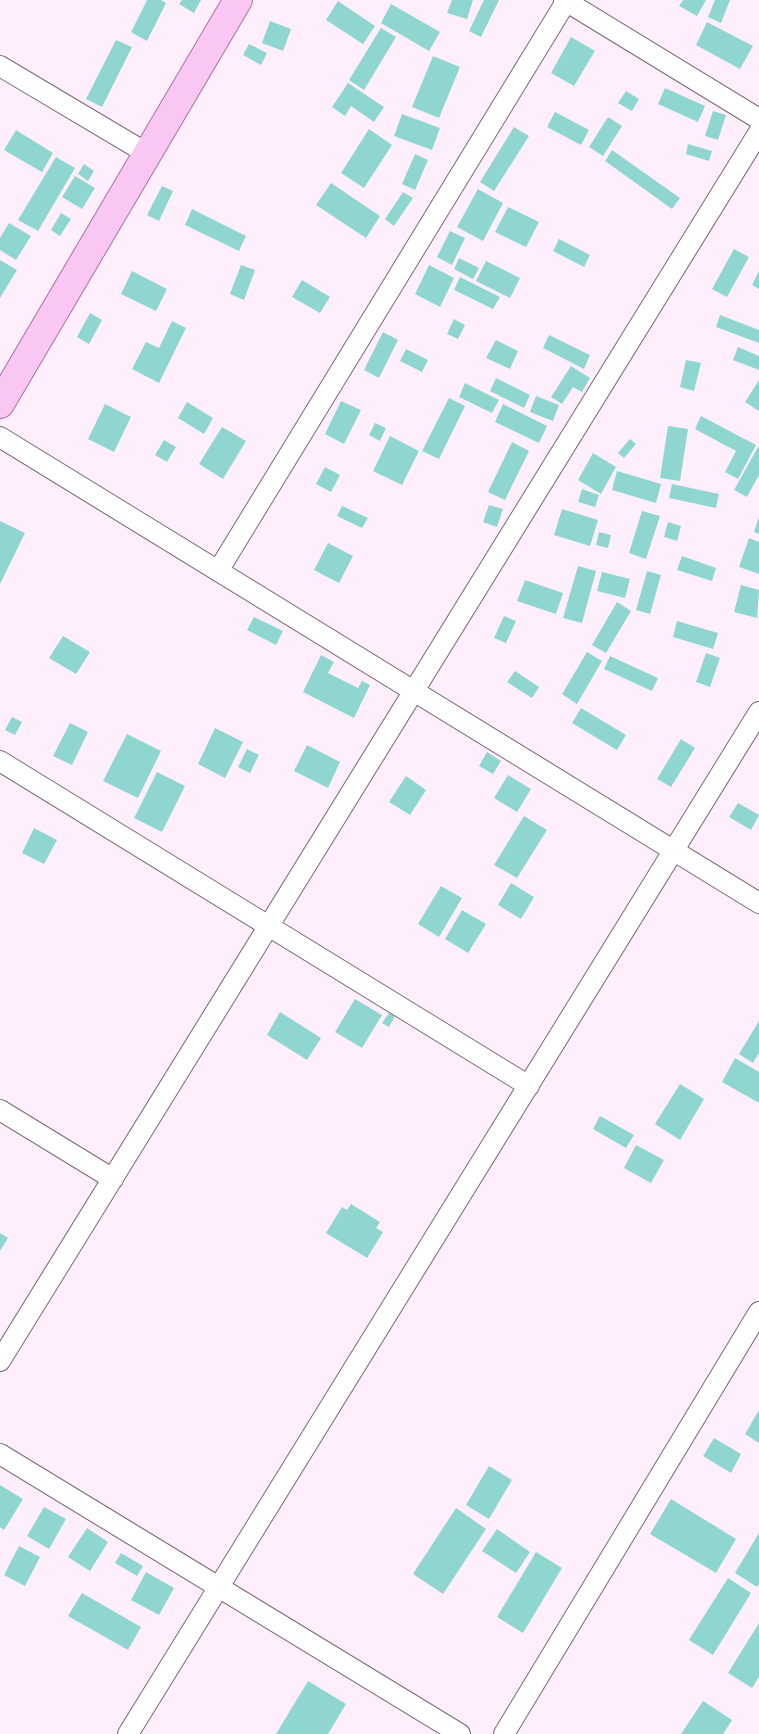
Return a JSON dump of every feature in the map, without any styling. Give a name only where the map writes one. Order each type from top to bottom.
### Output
[{"type":"main road","points":[[0,404],[238,0]]},
{"type":"street","points":[[218,571],[566,0],[759,119]]},
{"type":"street","points":[[0,66],[148,154]]},
{"type":"street","points":[[0,1361],[759,132]]},
{"type":"street","points":[[0,437],[759,903]]},
{"type":"street","points":[[128,1734],[759,712]]},
{"type":"street","points":[[0,761],[529,1086]]},
{"type":"street","points":[[0,1110],[113,1179]]},
{"type":"street","points":[[504,1734],[759,1312]]},
{"type":"street","points":[[0,1454],[460,1734]]},
{"type":"building","points":[[147,0],[161,0],[166,3],[147,41],[131,32]]},
{"type":"building","points":[[182,0],[201,0],[194,13],[179,4]]},
{"type":"building","points":[[452,0],[473,0],[467,19],[447,13]]},
{"type":"building","points":[[484,0],[499,0],[481,37],[469,31]]},
{"type":"building","points":[[683,0],[706,0],[697,16],[679,6]]},
{"type":"building","points":[[715,0],[730,0],[721,23],[708,17]]},
{"type":"building","points":[[338,1],[375,26],[363,44],[326,20]]},
{"type":"building","points":[[391,4],[440,32],[429,51],[381,23]]},
{"type":"building","points":[[270,21],[291,29],[283,51],[262,43]]},
{"type":"building","points":[[707,22],[753,46],[740,69],[696,45]]},
{"type":"building","points":[[381,28],[396,37],[364,90],[349,80]]},
{"type":"building","points":[[571,37],[595,51],[574,86],[551,73]]},
{"type":"building","points":[[116,40],[132,47],[102,107],[86,99]]},
{"type":"building","points":[[249,44],[267,53],[261,65],[243,55]]},
{"type":"building","points":[[433,56],[460,67],[439,118],[412,107]]},
{"type":"building","points":[[348,83],[384,107],[374,122],[351,106],[345,116],[332,107]]},
{"type":"building","points":[[665,88],[705,106],[698,122],[658,104]]},
{"type":"building","points":[[626,91],[639,99],[632,111],[618,103]]},
{"type":"building","points":[[713,111],[726,115],[718,140],[705,136]]},
{"type":"building","points":[[555,112],[589,130],[581,145],[547,127]]},
{"type":"building","points":[[402,114],[440,128],[432,150],[394,136]]},
{"type":"building","points":[[608,117],[622,126],[603,156],[589,147]]},
{"type":"building","points":[[514,127],[529,136],[494,191],[480,182]]},
{"type":"building","points":[[369,129],[392,145],[364,188],[341,173]]},
{"type":"building","points":[[16,130],[53,153],[42,172],[4,150]]},
{"type":"building","points":[[688,144],[712,151],[709,161],[686,154]]},
{"type":"building","points":[[612,150],[680,198],[672,209],[605,161]]},
{"type":"building","points":[[415,154],[428,160],[415,190],[402,184]]},
{"type":"building","points":[[56,157],[75,168],[38,231],[18,220]]},
{"type":"building","points":[[84,164],[94,171],[88,181],[78,174]]},
{"type":"building","points":[[75,176],[95,188],[82,209],[62,197]]},
{"type":"building","points":[[331,183],[380,216],[366,238],[316,205]]},
{"type":"building","points":[[162,186],[173,191],[159,221],[147,215]]},
{"type":"building","points":[[478,189],[503,203],[483,241],[457,227]]},
{"type":"building","points":[[403,192],[413,198],[394,226],[385,219]]},
{"type":"building","points":[[508,207],[539,222],[526,247],[495,232]]},
{"type":"building","points":[[192,209],[246,236],[239,251],[185,225]]},
{"type":"building","points":[[61,213],[71,219],[60,236],[51,230]]},
{"type":"building","points":[[9,223],[31,236],[16,260],[0,250],[0,238]]},
{"type":"building","points":[[450,231],[465,238],[452,265],[437,257]]},
{"type":"building","points":[[559,239],[590,255],[584,267],[553,251]]},
{"type":"building","points":[[734,249],[749,257],[727,297],[712,289]]},
{"type":"building","points":[[459,258],[479,268],[473,279],[454,269]]},
{"type":"building","points":[[0,260],[17,270],[0,298]]},
{"type":"building","points":[[486,261],[520,278],[510,298],[476,281]]},
{"type":"building","points":[[241,265],[255,270],[244,300],[230,294]]},
{"type":"building","points":[[429,265],[454,278],[440,307],[415,294]]},
{"type":"building","points":[[132,271],[167,289],[156,311],[121,294]]},
{"type":"building","points":[[759,271],[759,289],[752,285]]},
{"type":"building","points":[[460,277],[500,297],[493,309],[454,290]]},
{"type":"building","points":[[302,280],[330,297],[320,313],[292,297]]},
{"type":"building","points":[[90,313],[102,320],[89,344],[77,337]]},
{"type":"building","points":[[720,315],[759,330],[759,343],[716,327]]},
{"type":"building","points":[[454,319],[465,325],[458,339],[447,334]]},
{"type":"building","points":[[172,321],[186,328],[159,383],[132,369],[146,342],[159,348]]},
{"type":"building","points":[[383,332],[398,340],[379,378],[364,370]]},
{"type":"building","points":[[549,335],[590,355],[584,369],[543,348]]},
{"type":"building","points":[[496,340],[518,351],[510,369],[486,358]]},
{"type":"building","points":[[738,347],[759,356],[759,370],[733,360]]},
{"type":"building","points":[[406,349],[428,360],[422,372],[400,361]]},
{"type":"building","points":[[686,360],[701,363],[694,391],[680,387]]},
{"type":"building","points":[[571,366],[590,378],[582,392],[573,387],[562,404],[551,397]]},
{"type":"building","points":[[496,378],[530,395],[524,408],[490,391]]},
{"type":"building","points":[[759,380],[759,411],[745,402]]},
{"type":"building","points":[[465,383],[499,400],[492,413],[459,397]]},
{"type":"building","points":[[536,396],[559,405],[553,421],[530,412]]},
{"type":"building","points":[[449,398],[465,406],[439,459],[422,451]]},
{"type":"building","points":[[341,401],[361,410],[344,444],[325,434]]},
{"type":"building","points":[[187,402],[213,418],[204,434],[178,418]]},
{"type":"building","points":[[105,404],[131,417],[114,452],[88,439]]},
{"type":"building","points":[[503,404],[547,426],[539,443],[495,422]]},
{"type":"building","points":[[701,416],[756,445],[738,479],[725,472],[736,451],[695,429]]},
{"type":"building","points":[[375,423],[386,428],[380,441],[369,435]]},
{"type":"building","points":[[668,426],[688,429],[680,481],[660,478]]},
{"type":"building","points":[[222,427],[246,441],[223,479],[199,464]]},
{"type":"building","points":[[390,436],[419,451],[402,485],[373,471]]},
{"type":"building","points":[[630,439],[636,444],[624,458],[618,453]]},
{"type":"building","points":[[164,440],[176,447],[167,462],[155,455]]},
{"type":"building","points":[[512,442],[529,451],[505,500],[488,492]]},
{"type":"building","points":[[758,447],[759,475],[747,497],[734,490]]},
{"type":"building","points":[[593,453],[616,467],[601,494],[578,480]]},
{"type":"building","points":[[325,467],[340,475],[331,492],[316,484]]},
{"type":"building","points":[[617,471],[661,484],[656,503],[612,490]]},
{"type":"building","points":[[672,484],[719,494],[716,508],[669,498]]},
{"type":"building","points":[[582,489],[599,495],[595,507],[578,502]]},
{"type":"building","points":[[489,505],[503,509],[497,527],[483,522]]},
{"type":"building","points":[[342,506],[368,518],[362,528],[337,516]]},
{"type":"building","points":[[562,509],[598,520],[590,546],[554,535]]},
{"type":"building","points":[[642,511],[660,516],[646,559],[629,553]]},
{"type":"building","points":[[759,517],[759,534],[754,532]]},
{"type":"building","points":[[0,521],[25,533],[0,584]]},
{"type":"building","points":[[668,522],[681,526],[677,541],[664,537]]},
{"type":"building","points":[[599,532],[611,535],[608,548],[596,545]]},
{"type":"building","points":[[749,538],[759,542],[759,574],[739,567]]},
{"type":"building","points":[[328,543],[353,556],[339,583],[314,570]]},
{"type":"building","points":[[682,556],[716,568],[712,581],[677,570]]},
{"type":"building","points":[[578,566],[596,571],[582,623],[563,618]]},
{"type":"building","points":[[647,571],[661,575],[650,614],[636,610]]},
{"type":"building","points":[[602,572],[630,579],[625,598],[597,591]]},
{"type":"building","points":[[525,580],[563,593],[556,614],[517,601]]},
{"type":"building","points":[[741,585],[759,590],[757,618],[734,612]]},
{"type":"building","points":[[617,602],[631,611],[606,653],[592,645]]},
{"type":"building","points":[[504,616],[516,621],[506,643],[494,638]]},
{"type":"building","points":[[254,617],[283,631],[276,645],[247,630]]},
{"type":"building","points":[[677,621],[718,633],[713,649],[673,637]]},
{"type":"building","points":[[63,636],[90,652],[76,674],[49,658]]},
{"type":"building","points":[[587,652],[602,661],[577,704],[562,694]]},
{"type":"building","points":[[706,653],[720,658],[710,687],[696,682]]},
{"type":"building","points":[[321,655],[334,662],[328,673],[358,688],[362,681],[370,685],[354,718],[303,692]]},
{"type":"building","points":[[610,656],[658,678],[652,691],[604,669]]},
{"type":"building","points":[[515,671],[539,687],[532,698],[507,682]]},
{"type":"building","points":[[581,708],[626,735],[617,750],[572,723]]},
{"type":"building","points":[[12,717],[22,722],[15,735],[5,730]]},
{"type":"building","points":[[70,723],[88,732],[72,765],[53,756]]},
{"type":"building","points":[[215,728],[243,742],[225,778],[198,764]]},
{"type":"building","points":[[127,734],[161,751],[138,798],[103,781]]},
{"type":"building","points":[[681,739],[695,748],[671,787],[657,779]]},
{"type":"building","points":[[307,745],[340,762],[328,788],[294,771]]},
{"type":"building","points":[[247,749],[259,755],[250,773],[238,767]]},
{"type":"building","points":[[487,752],[501,761],[493,774],[479,766]]},
{"type":"building","points":[[157,772],[185,786],[162,832],[134,818]]},
{"type":"building","points":[[508,775],[531,789],[517,812],[494,798]]},
{"type":"building","points":[[406,776],[426,790],[410,815],[389,802]]},
{"type":"building","points":[[738,803],[759,815],[751,830],[729,817]]},
{"type":"building","points":[[524,816],[547,830],[517,878],[494,865]]},
{"type":"building","points":[[34,828],[57,840],[44,864],[22,853]]},
{"type":"building","points":[[511,883],[534,897],[521,919],[498,905]]},
{"type":"building","points":[[441,886],[462,898],[439,937],[418,924]]},
{"type":"building","points":[[462,910],[486,924],[468,953],[445,939]]},
{"type":"building","points":[[355,999],[382,1015],[362,1048],[335,1032]]},
{"type":"building","points":[[280,1012],[321,1038],[307,1060],[267,1035]]},
{"type":"building","points":[[389,1013],[395,1016],[389,1027],[382,1023]]},
{"type":"building","points":[[759,1021],[759,1053],[753,1063],[739,1054]]},
{"type":"building","points":[[735,1058],[759,1072],[759,1103],[722,1082]]},
{"type":"building","points":[[680,1084],[704,1099],[680,1140],[655,1124]]},
{"type":"building","points":[[600,1116],[634,1135],[626,1148],[593,1129]]},
{"type":"building","points":[[636,1145],[664,1160],[651,1183],[624,1168]]},
{"type":"building","points":[[351,1204],[380,1222],[376,1228],[383,1232],[367,1258],[326,1233],[342,1207],[347,1210]]},
{"type":"building","points":[[0,1233],[8,1238],[0,1251]]},
{"type":"building","points":[[759,1410],[759,1443],[745,1434]]},
{"type":"building","points":[[714,1438],[741,1454],[731,1473],[703,1456]]},
{"type":"building","points":[[489,1466],[512,1480],[489,1519],[466,1505]]},
{"type":"building","points":[[0,1485],[23,1499],[4,1530],[0,1527]]},
{"type":"building","points":[[671,1499],[736,1539],[716,1573],[650,1534]]},
{"type":"building","points":[[44,1507],[66,1519],[49,1549],[27,1536]]},
{"type":"building","points":[[456,1508],[486,1529],[443,1594],[413,1574]]},
{"type":"building","points":[[87,1528],[108,1542],[90,1571],[68,1557]]},
{"type":"building","points":[[497,1529],[530,1552],[516,1573],[482,1551]]},
{"type":"building","points":[[759,1533],[759,1584],[757,1587],[735,1573]]},
{"type":"building","points":[[19,1546],[40,1557],[25,1586],[4,1575]]},
{"type":"building","points":[[536,1552],[562,1568],[523,1633],[497,1617]]},
{"type":"building","points":[[121,1553],[143,1566],[137,1576],[115,1563]]},
{"type":"building","points":[[146,1572],[174,1588],[159,1615],[131,1600]]},
{"type":"building","points":[[728,1578],[751,1593],[713,1655],[689,1640]]},
{"type":"building","points":[[82,1593],[141,1627],[128,1650],[68,1616]]},
{"type":"building","points":[[759,1623],[759,1677],[752,1688],[728,1673]]},
{"type":"building","points":[[308,1681],[346,1704],[328,1734],[276,1734]]},
{"type":"building","points":[[703,1701],[732,1720],[723,1734],[681,1734]]}]
